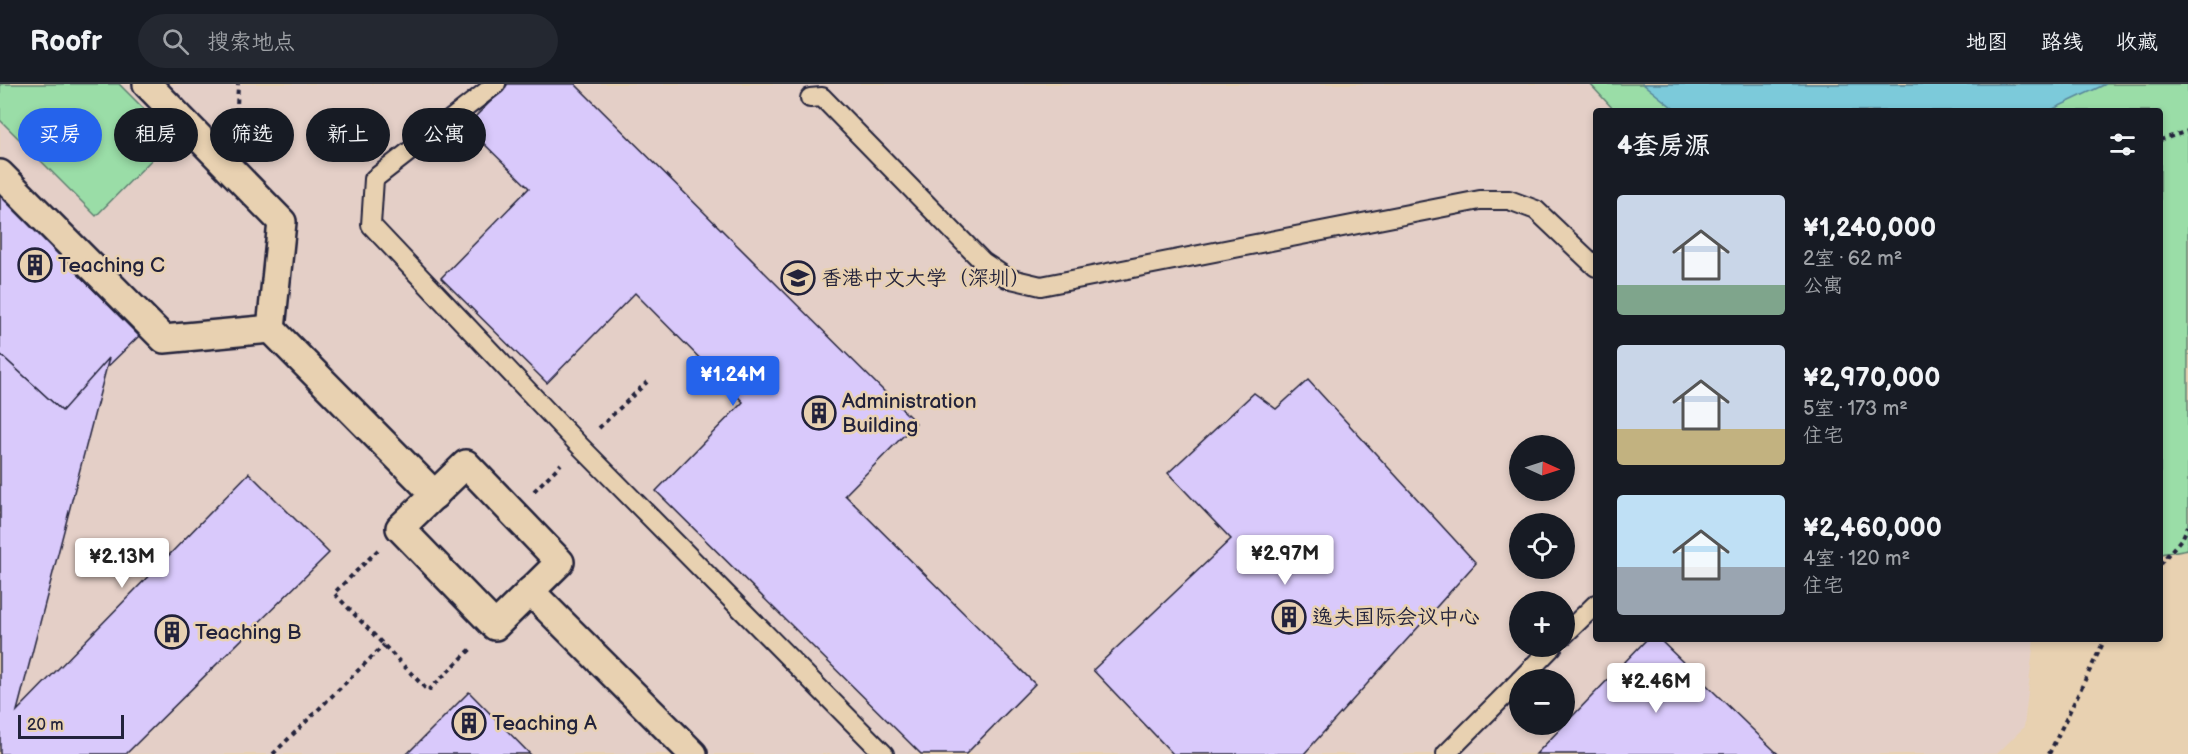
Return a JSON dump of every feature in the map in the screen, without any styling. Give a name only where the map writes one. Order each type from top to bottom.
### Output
[{"type":"street","points":[[147,84],[282,222],[272,329],[435,495]]},
{"type":"street","points":[[0,174],[164,339],[272,329]]},
{"type":"street","points":[[466,464],[560,562],[495,626],[400,528],[435,495],[466,464]]},
{"type":"street","points":[[530,591],[693,754]]},
{"type":"lane","points":[[496,84],[374,178],[371,225],[580,446],[884,754]]},
{"type":"lane","points":[[810,98],[822,97],[982,262],[1007,278],[1041,286],[1480,200],[1509,200],[1536,210],[1593,264]]},
{"type":"lane","points":[[1575,624],[1593,607]]},
{"type":"lane","points":[[1531,669],[1542,657]]},
{"type":"lane","points":[[1446,754],[1509,691]]},
{"type":"path","points":[[2163,139],[2188,131]]},
{"type":"path","points":[[513,512],[647,382]]},
{"type":"path","points":[[2163,560],[2183,537],[2188,526]]},
{"type":"path","points":[[400,528],[334,593],[428,691],[495,626]]},
{"type":"path","points":[[2049,754],[2104,642]]},
{"type":"path","points":[[273,754],[384,645]]},
{"type":"shaded area","name":"香港中文大学（深圳）","points":[[0,84],[1590,84],[1612,108],[1593,108],[1593,642],[2034,642],[2024,727],[1997,754],[0,754]]},
{"type":"green space","points":[[0,84],[119,84],[143,108],[114,108],[114,162],[149,162],[96,216],[42,162],[102,162],[102,108],[18,108],[18,138],[0,120]]},
{"type":"green space","points":[[1590,84],[2188,84],[2188,549],[2163,553],[2163,108],[1612,108]]},
{"type":"water","points":[[1643,84],[2106,84],[2055,108],[1673,108]]},
{"type":"building","name":"Administration Building","points":[[508,84],[575,84],[916,423],[845,495],[1035,684],[966,754],[921,754],[656,491],[743,402],[635,293],[547,383],[441,278],[529,188],[486,146],[486,108],[484,108]]},
{"type":"building","name":"Teaching C","points":[[0,195],[139,336],[62,411],[0,354]]},
{"type":"building","name":"Teaching B","points":[[0,354],[62,411],[109,358],[17,711],[249,473],[329,553],[126,754],[0,754]]},
{"type":"building","name":"逸夫国际会议中心","points":[[1308,380],[1476,563],[1304,754],[1173,754],[1093,670],[1231,539],[1168,473],[1254,393],[1276,409]]},
{"type":"building","points":[[1644,642],[1662,642],[1778,754],[1536,754],[1554,735],[1575,735],[1575,714]]},
{"type":"building","name":"Teaching A","points":[[469,692],[530,754],[407,754]]},
{"type":"place","name":"Teaching C","points":[[35,265]]},
{"type":"place","name":"香港中文大学（深圳）","points":[[798,278]]},
{"type":"place","name":"Administration Building","points":[[819,413]]},
{"type":"place","name":"逸夫国际会议中心","points":[[1289,617]]},
{"type":"place","name":"Teaching B","points":[[172,632]]},
{"type":"place","name":"Teaching A","points":[[469,723]]}]
